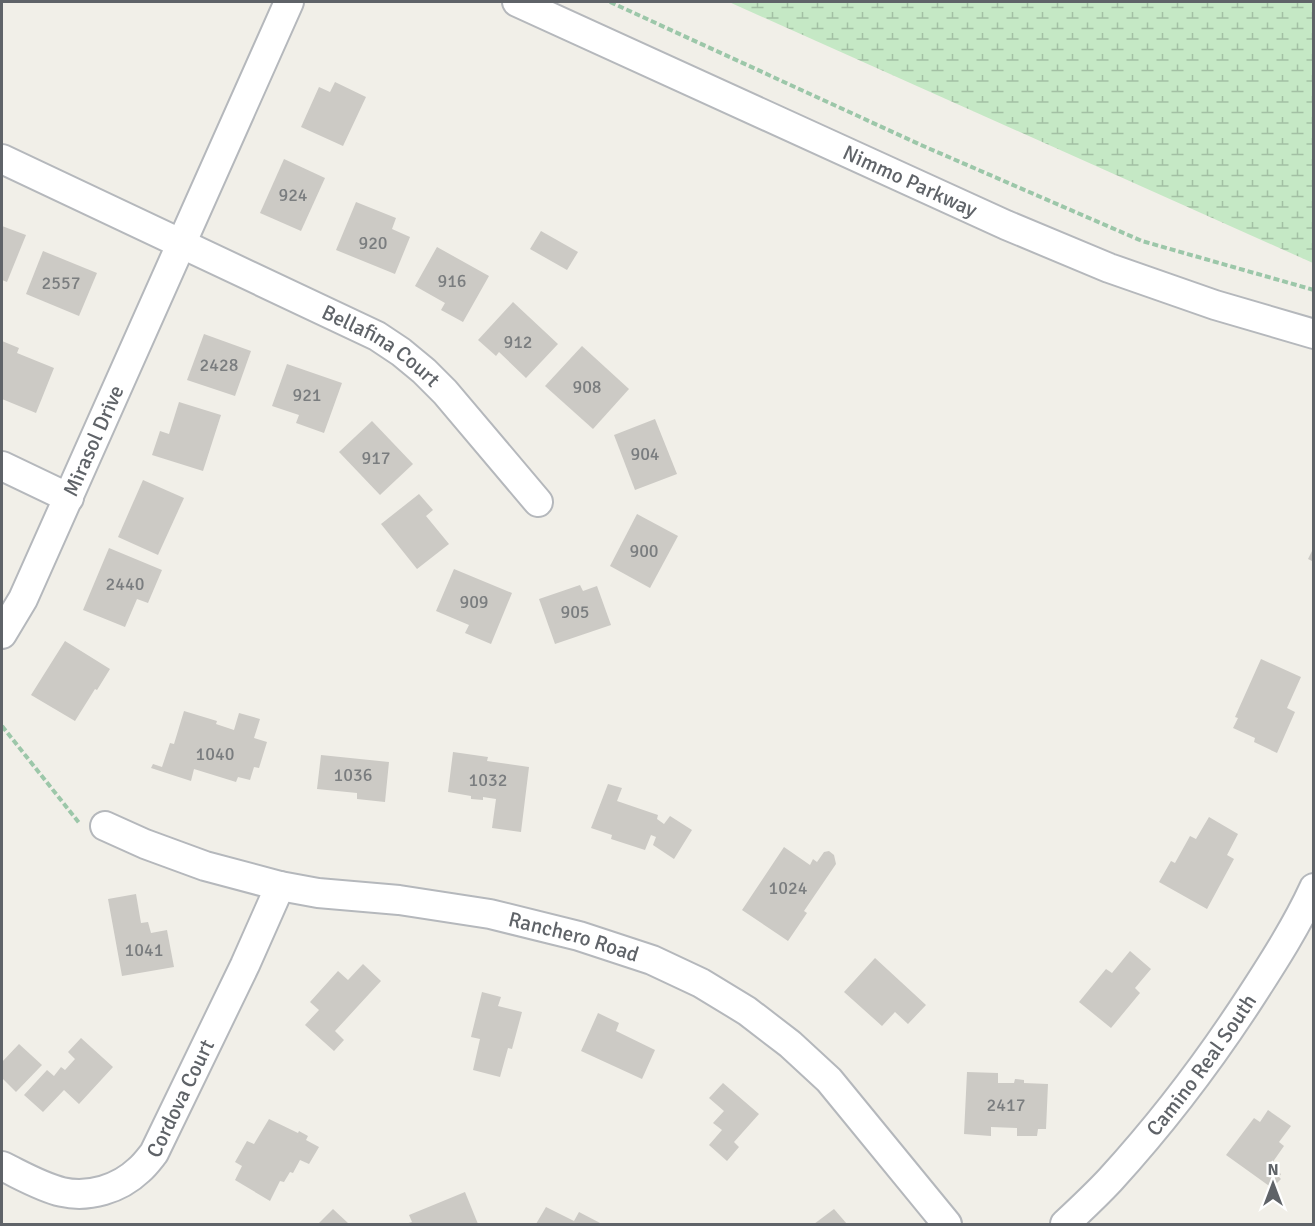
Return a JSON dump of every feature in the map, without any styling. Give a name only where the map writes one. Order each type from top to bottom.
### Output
[{"type":"street","name":"Mirasol Drive","points":[[2,634],[23,599],[69,498],[289,2]]},
{"type":"street","name":"Nimmo Parkway","points":[[517,2],[1016,230],[1119,272],[1215,305],[1314,334]]},
{"type":"street","points":[[2,159],[181,244]]},
{"type":"street","name":"Bellafina Court","points":[[181,244],[351,323],[377,336],[400,352],[445,392],[538,502]]},
{"type":"street","points":[[2,466],[69,498]]},
{"type":"street","name":"Ranchero Road","points":[[94,830],[145,844],[205,867],[280,886],[318,893],[399,900],[490,914],[590,939],[652,960],[701,983],[755,1017],[790,1044],[829,1080],[947,1224]]},
{"type":"street","name":"Cordova Court","points":[[2,1166],[50,1188],[79,1194],[101,1191],[122,1183],[140,1170],[154,1153],[280,886]]},
{"type":"street","name":"Camino Real South","points":[[1065,1224],[1109,1181],[1172,1108],[1218,1046],[1272,964],[1314,888]]},
{"type":"path","points":[[610,2],[921,145],[1142,241],[1314,290]]},
{"type":"path","points":[[2,726],[80,824],[94,830]]},
{"type":"green space","points":[[729,2],[1313,2],[1313,263]]},
{"type":"building","points":[[335,82],[366,97],[343,146],[301,127],[319,87],[330,92]]},
{"type":"building","points":[[284,159],[325,178],[301,231],[260,213]]},
{"type":"building","points":[[356,202],[396,218],[392,229],[410,237],[395,274],[336,250]]},
{"type":"building","points":[[2,226],[26,235],[7,282],[2,280]]},
{"type":"building","points":[[541,231],[578,252],[567,270],[530,249]]},
{"type":"building","points":[[437,247],[489,276],[463,322],[441,310],[445,303],[415,286]]},
{"type":"building","points":[[43,251],[97,273],[79,316],[26,294]]},
{"type":"building","points":[[513,302],[558,344],[526,378],[499,352],[496,356],[478,340]]},
{"type":"building","points":[[204,334],[251,351],[235,396],[187,380]]},
{"type":"building","points":[[2,341],[19,348],[17,353],[54,368],[36,413],[2,399]]},
{"type":"building","points":[[582,346],[629,389],[593,429],[545,386]]},
{"type":"building","points":[[287,364],[342,383],[324,433],[296,423],[299,415],[272,406]]},
{"type":"building","points":[[179,402],[221,415],[203,471],[152,455],[160,431],[169,434]]},
{"type":"building","points":[[655,419],[677,474],[635,490],[614,435]]},
{"type":"building","points":[[372,421],[413,464],[380,495],[339,452]]},
{"type":"building","points":[[143,480],[184,498],[158,555],[118,537]]},
{"type":"building","points":[[419,494],[433,510],[426,516],[449,544],[417,569],[381,524]]},
{"type":"building","points":[[637,514],[678,536],[650,588],[610,566]]},
{"type":"building","points":[[1314,547],[1314,562],[1308,559]]},
{"type":"building","points":[[109,548],[162,570],[148,603],[137,599],[125,627],[83,610]]},
{"type":"building","points":[[454,569],[512,593],[491,644],[465,633],[469,625],[436,611]]},
{"type":"building","points":[[580,585],[583,591],[597,586],[611,625],[555,644],[539,599]]},
{"type":"building","points":[[65,641],[110,669],[75,721],[31,695]]},
{"type":"building","points":[[1261,659],[1301,677],[1287,708],[1295,712],[1277,753],[1254,742],[1255,738],[1233,728],[1238,718],[1235,717]]},
{"type":"building","points":[[184,711],[217,721],[216,724],[234,730],[239,713],[260,719],[254,738],[267,742],[259,768],[254,767],[250,780],[238,777],[236,782],[194,769],[191,781],[151,768],[153,764],[162,767],[170,743],[174,744]]},
{"type":"building","points":[[453,752],[488,757],[487,761],[529,767],[521,832],[492,828],[496,799],[483,797],[483,800],[471,799],[471,796],[448,792]]},
{"type":"building","points":[[321,755],[389,762],[385,802],[357,799],[357,793],[317,789]]},
{"type":"building","points":[[608,784],[622,788],[617,801],[658,815],[657,819],[664,824],[670,816],[692,830],[674,859],[653,845],[656,837],[651,835],[645,850],[611,839],[612,835],[591,828]]},
{"type":"building","points":[[1209,817],[1238,834],[1227,855],[1234,859],[1207,909],[1159,882],[1171,861],[1175,863],[1190,836],[1196,839]]},
{"type":"building","points":[[784,847],[810,865],[813,859],[817,862],[824,852],[829,851],[834,855],[836,864],[804,911],[807,913],[788,941],[742,910]]},
{"type":"building","points":[[136,894],[141,923],[148,922],[151,933],[167,930],[174,967],[122,976],[108,899]]},
{"type":"building","points":[[1130,951],[1151,969],[1135,988],[1140,993],[1111,1028],[1079,1002],[1106,969],[1112,973]]},
{"type":"building","points":[[875,958],[926,1005],[908,1024],[895,1012],[882,1026],[844,992]]},
{"type":"building","points":[[363,964],[381,981],[335,1031],[344,1040],[334,1051],[305,1025],[319,1010],[310,1002],[338,971],[348,980]]},
{"type":"building","points":[[482,992],[501,997],[498,1006],[522,1012],[512,1049],[508,1048],[500,1077],[473,1070],[480,1039],[471,1037]]},
{"type":"building","points":[[598,1013],[619,1023],[616,1031],[655,1050],[642,1079],[581,1051]]},
{"type":"building","points":[[81,1038],[113,1067],[79,1104],[64,1090],[43,1112],[24,1095],[47,1070],[54,1076],[61,1067],[65,1070],[75,1059],[68,1052]]},
{"type":"building","points":[[19,1044],[42,1065],[16,1092],[2,1078],[2,1062]]},
{"type":"building","points":[[967,1072],[998,1073],[998,1083],[1014,1083],[1015,1079],[1024,1080],[1024,1083],[1048,1084],[1046,1129],[1038,1129],[1037,1136],[1017,1136],[1017,1128],[991,1127],[991,1136],[964,1134]]},
{"type":"building","points":[[723,1083],[759,1114],[734,1142],[739,1147],[727,1161],[709,1145],[722,1130],[713,1123],[724,1111],[709,1098]]},
{"type":"building","points":[[1268,1110],[1291,1126],[1279,1142],[1284,1146],[1270,1166],[1281,1174],[1279,1177],[1281,1179],[1272,1188],[1226,1155],[1254,1118],[1260,1122]]},
{"type":"building","points":[[269,1119],[308,1136],[306,1140],[319,1147],[309,1164],[300,1160],[293,1173],[290,1172],[284,1182],[280,1181],[270,1201],[235,1180],[242,1166],[235,1162],[247,1141],[254,1144]]},
{"type":"building","points":[[465,1192],[478,1224],[405,1224],[412,1222],[409,1215]]},
{"type":"building","points":[[546,1207],[574,1221],[579,1212],[602,1224],[536,1224]]},
{"type":"building","points":[[333,1209],[349,1224],[319,1223]]},
{"type":"building","points":[[834,1209],[847,1224],[814,1224]]}]
